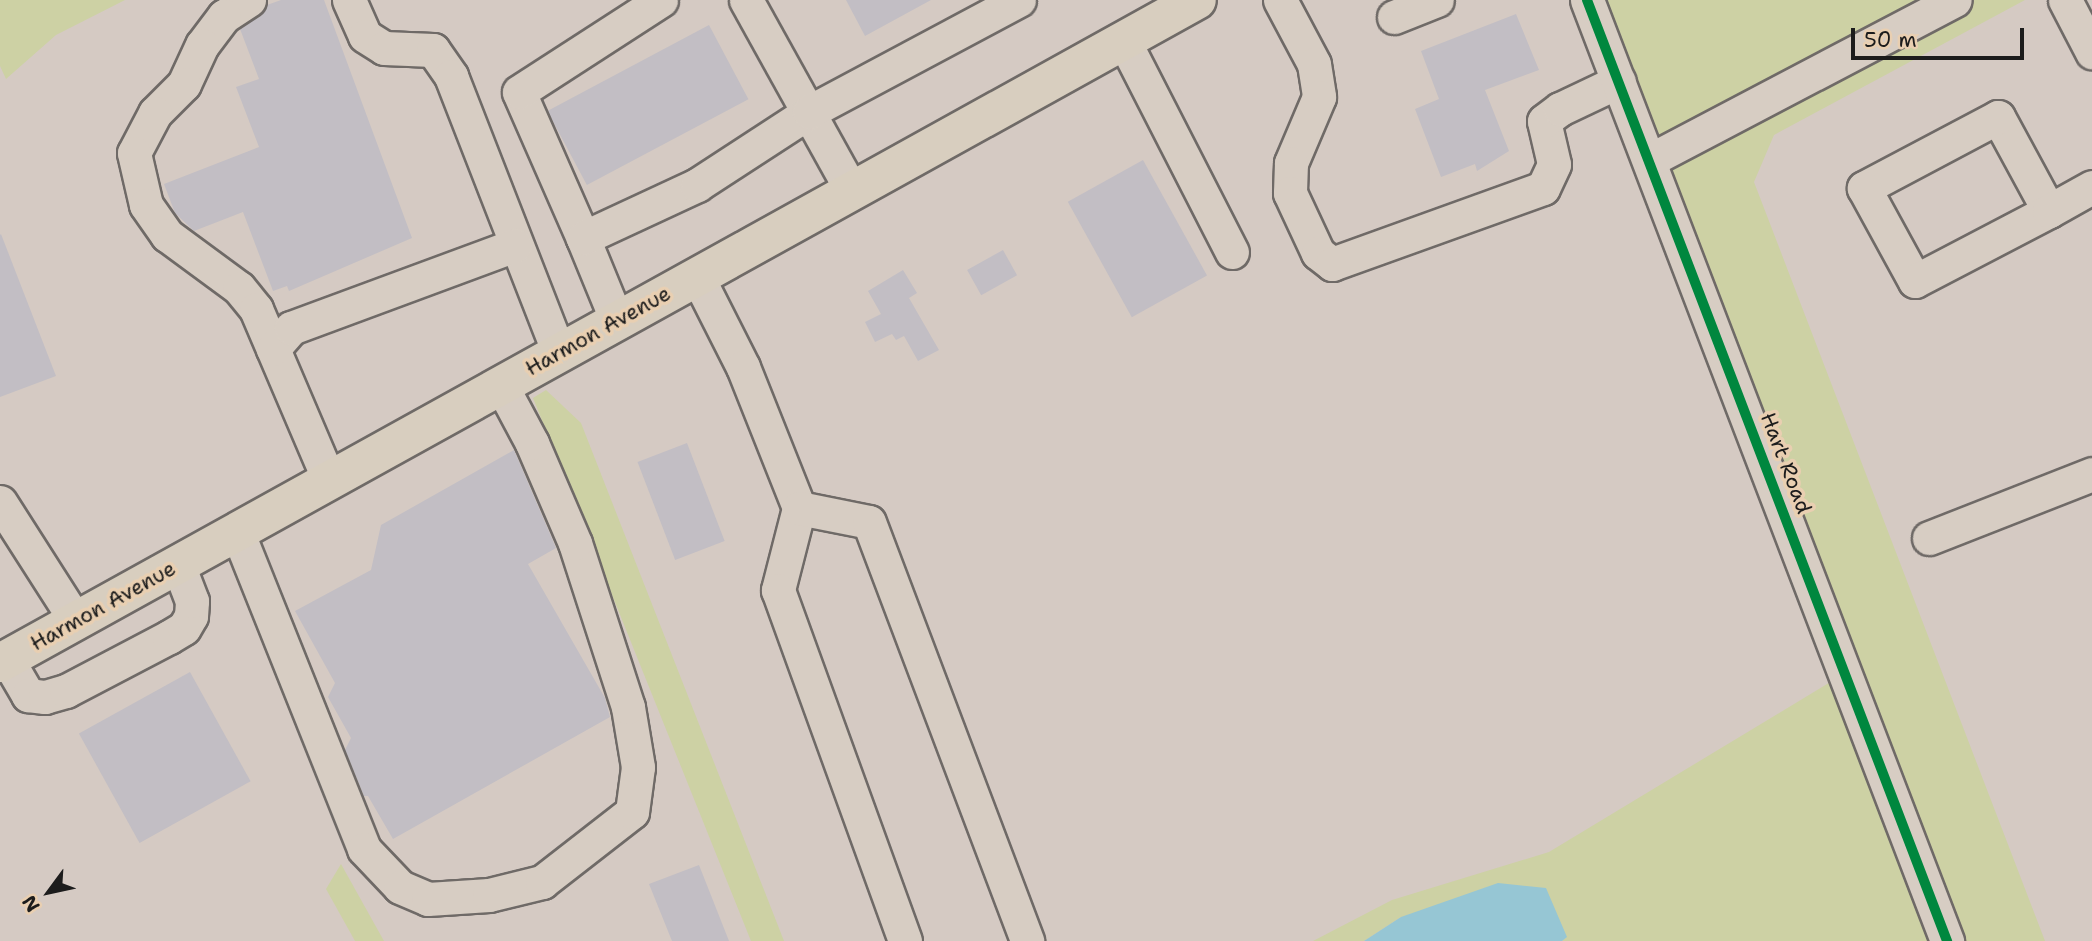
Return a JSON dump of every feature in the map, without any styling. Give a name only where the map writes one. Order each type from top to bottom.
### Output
[{"type":"main road","name":"Harmon Avenue","points":[[4,661],[1197,0]]},
{"type":"street","points":[[249,0],[224,16],[202,46],[184,83],[155,113],[134,153],[146,205],[167,235],[239,288],[256,309],[329,480]]},
{"type":"street","points":[[349,0],[365,36],[384,48],[433,50],[450,76],[559,353]]},
{"type":"street","points":[[617,321],[519,92],[661,0]]},
{"type":"street","points":[[746,0],[852,191]]},
{"type":"street","points":[[583,238],[697,185],[809,112],[1019,0]]},
{"type":"street","points":[[1280,0],[1314,64],[1319,97],[1291,163],[1290,193],[1318,253],[1332,264],[1543,188],[1554,164],[1544,121],[1560,109],[1619,81]]},
{"type":"street","points":[[1394,17],[1437,0]]},
{"type":"street","name":"Hart Road","points":[[1587,0],[1947,941]]},
{"type":"street","points":[[1650,160],[1955,0]]},
{"type":"street","points":[[2065,0],[2092,52]]},
{"type":"street","points":[[1124,41],[1232,251]]},
{"type":"street","points":[[2049,211],[1998,117],[1864,188],[1915,281],[2049,211],[2092,187]]},
{"type":"street","points":[[273,348],[291,328],[515,245]]},
{"type":"street","points":[[698,276],[743,367],[799,508],[778,590],[905,941]]},
{"type":"street","points":[[237,531],[364,849],[400,887],[428,900],[489,895],[542,882],[632,812],[638,766],[628,707],[575,544],[532,443],[500,385]]},
{"type":"street","points":[[1929,538],[2092,474]]},
{"type":"street","points":[[0,502],[76,621]]},
{"type":"street","points":[[799,508],[869,523],[1027,941]]},
{"type":"street","points":[[4,661],[28,695],[45,697],[66,691],[169,637],[184,628],[191,616],[192,601],[178,564]]},
{"type":"green space","points":[[0,0],[125,0],[56,35],[6,79],[0,66]]},
{"type":"green space","points":[[1601,0],[2025,0],[1774,135],[1754,182],[2045,941],[1965,941]]},
{"type":"green space","points":[[546,390],[581,423],[784,941],[751,941],[533,398]]},
{"type":"green space","points":[[1832,681],[1928,941],[1562,941],[1566,937],[1401,917],[1364,941],[1313,941],[1392,900],[1549,852]]},
{"type":"green space","points":[[341,864],[384,941],[355,941],[326,889]]},
{"type":"water","points":[[1498,883],[1546,888],[1567,937],[1562,941],[1364,941],[1401,917]]},
{"type":"building","points":[[281,0],[324,0],[412,238],[289,291],[287,286],[273,291],[243,212],[194,231],[175,213],[164,184],[259,147],[236,87],[259,79],[240,29],[267,5]]},
{"type":"building","points":[[846,0],[931,0],[865,36]]},
{"type":"building","points":[[1516,14],[1539,70],[1485,90],[1509,151],[1477,171],[1475,164],[1441,177],[1415,109],[1439,99],[1421,51]]},
{"type":"building","points":[[709,25],[748,99],[587,185],[547,111]]},
{"type":"building","points":[[1143,160],[1207,275],[1132,317],[1068,202]]},
{"type":"building","points":[[0,235],[56,376],[0,397]]},
{"type":"building","points":[[1003,250],[1017,275],[981,295],[967,270]]},
{"type":"building","points":[[903,270],[917,293],[909,298],[939,350],[918,361],[904,336],[896,340],[892,334],[875,342],[865,322],[881,314],[868,291]]},
{"type":"building","points":[[687,443],[725,541],[675,560],[638,462]]},
{"type":"building","points":[[514,450],[556,548],[528,564],[605,698],[610,717],[393,839],[368,796],[364,796],[345,750],[351,738],[328,697],[335,683],[295,611],[371,570],[381,525]]},
{"type":"building","points":[[190,672],[251,781],[140,843],[79,734]]},
{"type":"building","points":[[699,865],[729,941],[672,941],[649,884]]},
{"type":"cycle path","points":[[1587,0],[1947,941]]}]
